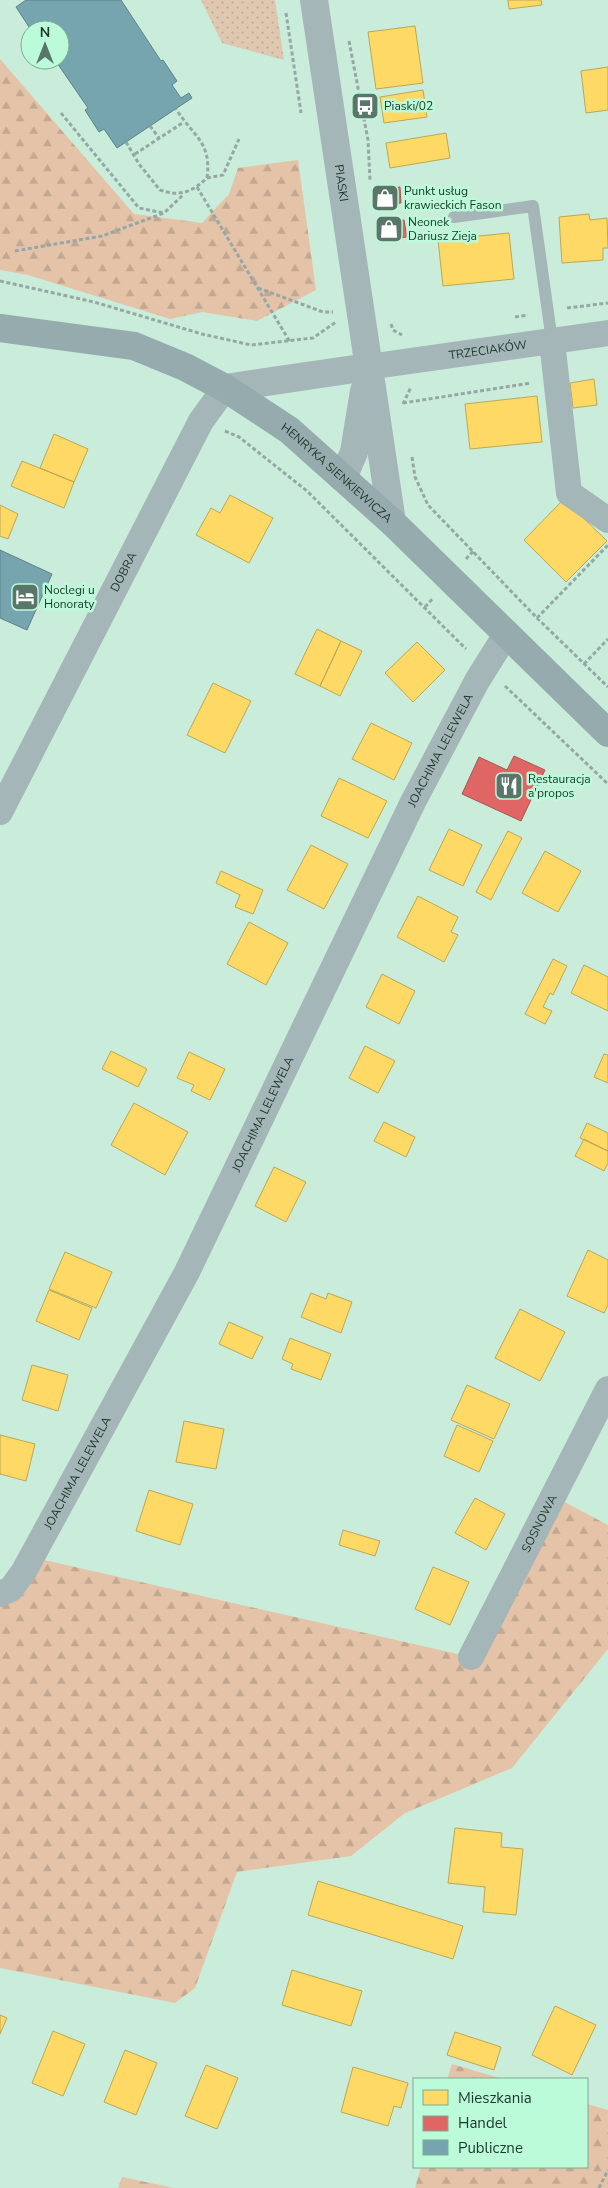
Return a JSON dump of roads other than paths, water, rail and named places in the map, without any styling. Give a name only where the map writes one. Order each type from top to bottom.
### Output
[{"type":"main road","name":"HENRYKA SIENKIEWICZA","points":[[0,328],[134,346],[186,367],[225,388],[289,430],[392,522],[608,733]]},
{"type":"street","name":"PIASKI","points":[[314,0],[392,522]]},
{"type":"street","name":"TRZECIAKÓW","points":[[368,367],[608,333]]},
{"type":"street","points":[[552,341],[569,493],[608,520]]},
{"type":"street","name":"PIASKI","points":[[343,478],[354,452],[368,367]]},
{"type":"street","points":[[225,388],[368,367]]},
{"type":"street","name":"DOBRA","points":[[0,812],[201,421],[225,388]]},
{"type":"street","name":"JOACHIMA LELEWELA","points":[[6,1592],[24,1571],[187,1272],[413,802],[507,633]]},
{"type":"street","name":"SOSNOWA","points":[[471,1657],[608,1389]]},
{"type":"lane","points":[[454,218],[533,206],[552,341]]},
{"type":"place","name":"Piaski/02","points":[[365,106]]},
{"type":"place","name":"Punkt usług krawieckich Fason","points":[[385,198]]},
{"type":"place","name":"Neonek Dariusz Zieja","points":[[389,229]]},
{"type":"place","name":"Noclegi u Honoraty","points":[[25,597]]},
{"type":"place","name":"Restauracja a'propos","points":[[509,786]]}]
